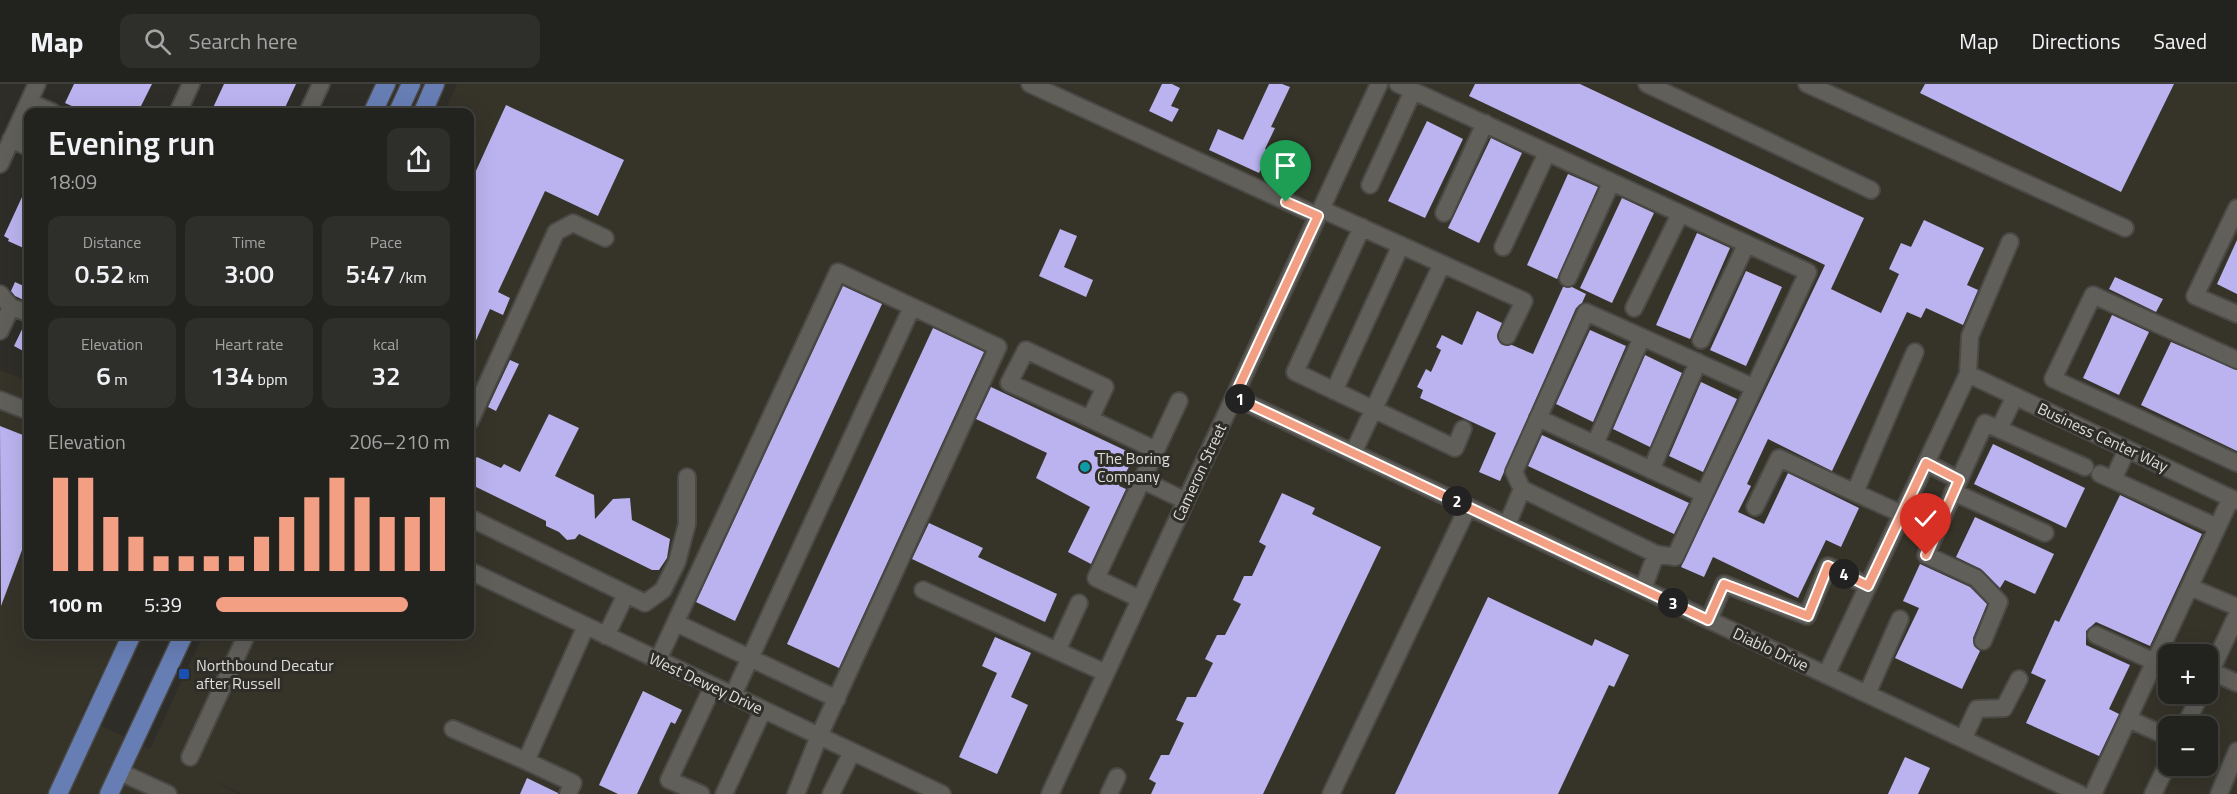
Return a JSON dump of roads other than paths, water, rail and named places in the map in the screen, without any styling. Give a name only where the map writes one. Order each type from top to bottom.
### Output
[{"type":"main road","points":[[375,108],[386,84]]},
{"type":"main road","points":[[400,108],[411,84]]},
{"type":"main road","points":[[425,108],[435,84]]},
{"type":"main road","points":[[58,794],[130,639]]},
{"type":"main road","points":[[109,794],[182,639]]},
{"type":"street","points":[[26,108],[37,84]]},
{"type":"street","points":[[180,108],[191,84]]},
{"type":"street","points":[[310,108],[321,84]]},
{"type":"street","points":[[1030,84],[1320,212],[1362,227],[1524,301],[1507,336]]},
{"type":"street","name":"Cameron Street","points":[[1050,794],[1379,84]]},
{"type":"street","points":[[1647,84],[1871,190]]},
{"type":"street","points":[[1807,84],[2125,228]]},
{"type":"street","points":[[1370,185],[1405,88],[1808,272],[1675,557],[1656,554],[1522,489],[1514,472],[1586,312],[1753,387]]},
{"type":"street","points":[[29,102],[42,108]]},
{"type":"street","points":[[0,164],[24,113]]},
{"type":"street","points":[[1444,213],[1485,123]]},
{"type":"street","points":[[12,139],[24,145]]},
{"type":"street","points":[[1503,247],[1546,153]]},
{"type":"street","points":[[1568,278],[1611,183]]},
{"type":"street","points":[[2237,208],[2195,296],[2237,314]]},
{"type":"street","points":[[1634,308],[1680,214]]},
{"type":"street","points":[[474,412],[556,232],[573,223],[605,238]]},
{"type":"street","points":[[1362,227],[1295,372],[1455,448],[1463,429]]},
{"type":"street","points":[[1826,675],[1968,374],[1970,336],[2010,242]]},
{"type":"street","points":[[1334,391],[1401,245]]},
{"type":"street","points":[[1701,340],[1746,245]]},
{"type":"street","points":[[1353,453],[1442,264]]},
{"type":"street","points":[[658,660],[838,272],[998,347],[819,736],[796,794]]},
{"type":"street","points":[[2237,360],[2093,295],[2053,379],[2237,463]]},
{"type":"street","points":[[0,331],[6,300],[24,311]]},
{"type":"street","points":[[733,695],[912,307]]},
{"type":"street","points":[[1594,444],[1642,337]]},
{"type":"street","points":[[1090,419],[1105,387],[1026,350],[1010,383],[1156,450]]},
{"type":"street","points":[[1855,492],[1915,352]]},
{"type":"street","points":[[1651,470],[1698,362]]},
{"type":"street","name":"Business Center Way","points":[[1968,374],[2234,499]]},
{"type":"street","points":[[1999,429],[2015,396]]},
{"type":"street","name":"Diablo Drive","points":[[1234,397],[2080,794]]},
{"type":"street","points":[[0,400],[24,409]]},
{"type":"street","points":[[1140,599],[1096,578],[1179,401]]},
{"type":"street","points":[[1538,418],[1704,494]]},
{"type":"street","points":[[1983,641],[1999,602],[1976,578],[1926,555],[1985,423],[2217,527]]},
{"type":"street","points":[[2099,474],[2127,448]]},
{"type":"street","points":[[1755,507],[1779,458],[1902,514]]},
{"type":"street","points":[[1926,463],[1956,486],[2045,533]]},
{"type":"street","points":[[474,520],[645,603],[663,590],[677,562],[687,524],[687,477]]},
{"type":"street","points":[[1142,480],[1186,501]]},
{"type":"street","points":[[1507,525],[1522,489]]},
{"type":"street","points":[[2167,644],[2217,527],[2234,499]]},
{"type":"street","points":[[1331,794],[1468,507]]},
{"type":"street","points":[[1643,589],[1656,554]]},
{"type":"street","points":[[1708,620],[1724,584],[1808,616],[1828,566],[1868,586]]},
{"type":"street","name":"West Dewey Drive","points":[[474,573],[942,794]]},
{"type":"street","points":[[2190,587],[2237,607]]},
{"type":"street","points":[[923,590],[1106,673]]},
{"type":"street","points":[[606,636],[626,594]]},
{"type":"street","points":[[1057,651],[1079,603]]},
{"type":"street","points":[[2218,654],[2237,615]]},
{"type":"street","points":[[1867,694],[1900,619]]},
{"type":"street","points":[[676,622],[837,699]]},
{"type":"street","points":[[526,761],[586,626]]},
{"type":"street","points":[[2096,635],[2158,654]]},
{"type":"street","points":[[190,757],[245,639]]},
{"type":"street","points":[[2093,794],[2128,719],[2158,663]]},
{"type":"street","points":[[2218,676],[2237,683]]},
{"type":"street","points":[[1963,739],[1977,709],[2004,708],[2019,679]]},
{"type":"street","points":[[701,794],[669,780],[713,686]]},
{"type":"street","points":[[724,794],[763,710]]},
{"type":"street","points":[[2128,719],[2158,732]]},
{"type":"street","points":[[453,729],[573,783],[568,794]]},
{"type":"street","points":[[2219,794],[2237,751]]},
{"type":"street","points":[[831,794],[852,752]]},
{"type":"street","points":[[120,772],[161,792]]},
{"type":"street","points":[[2153,794],[2162,776]]},
{"type":"street","points":[[1109,794],[1117,777]]},
{"type":"place","name":"The Boring Company","points":[[1085,467]]},
{"type":"place","name":"Northbound Decatur after Russell","points":[[184,674]]}]
